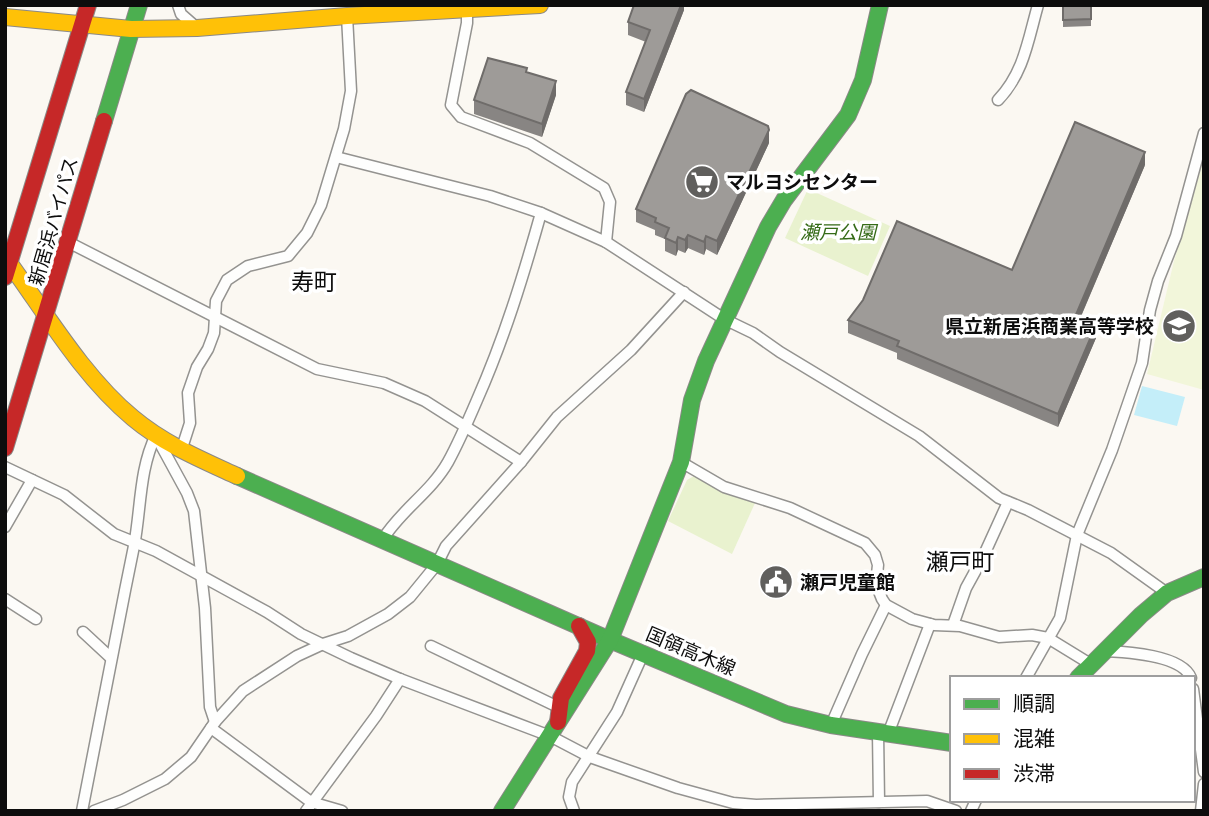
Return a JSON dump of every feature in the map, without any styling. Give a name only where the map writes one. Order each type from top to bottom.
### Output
[{"type":"main road","name":"新居浜バイパス","points":[[7,265],[88,5]]},
{"type":"main road","name":"新居浜バイパス","points":[[5,448],[139,5]]},
{"type":"main road","points":[[5,17],[131,29],[197,28],[439,8],[467,10],[540,5]]},
{"type":"main road","points":[[502,811],[610,640],[681,463],[692,400],[705,361],[768,227],[784,200],[848,115],[863,80],[880,5]]},
{"type":"main road","name":"国領高木線","points":[[7,265],[105,390],[130,415],[181,451],[610,640],[786,714],[831,725],[950,743]]},
{"type":"main road","points":[[1080,676],[1167,593],[1204,577]]},
{"type":"main road","points":[[554,730],[558,707],[587,651],[588,642],[579,626]]},
{"type":"street","points":[[178,5],[181,13],[197,28]]},
{"type":"street","points":[[998,100],[1010,88],[1018,73],[1038,5]]},
{"type":"street","points":[[467,10],[467,23],[451,105],[461,117],[530,143],[604,188],[610,202],[606,242]]},
{"type":"street","points":[[181,451],[190,423],[188,393],[214,333],[216,302],[227,280],[248,266],[288,256],[307,233],[321,205],[344,129],[351,91],[347,16]]},
{"type":"street","points":[[1027,676],[1060,618],[1077,535],[1112,450],[1142,363],[1157,281],[1177,236],[1204,133]]},
{"type":"street","points":[[336,157],[490,196],[606,242],[724,319],[753,333],[919,436],[999,498],[1111,553],[1167,593]]},
{"type":"street","points":[[383,540],[400,514],[437,478],[465,426],[500,346],[519,293],[541,214]]},
{"type":"street","points":[[68,242],[317,369],[384,383],[425,401],[521,462]]},
{"type":"street","points":[[94,811],[165,779],[191,757],[213,725],[243,691],[298,656],[348,636],[388,614],[420,587],[446,546],[557,417],[631,350],[684,292]]},
{"type":"street","points":[[82,811],[135,543],[143,480],[151,444],[156,435]]},
{"type":"street","points":[[156,435],[194,511],[205,608],[213,725],[309,806],[342,811]]},
{"type":"street","points":[[681,463],[724,486],[790,508],[865,543],[875,555],[878,565],[876,584],[886,606],[912,619],[930,624],[953,625],[999,637],[1032,635],[1048,638],[1092,665]]},
{"type":"street","points":[[5,467],[64,495],[114,534],[156,551],[323,644],[400,679],[554,730],[590,757],[678,788],[733,803],[822,807],[879,802],[928,802],[956,811]]},
{"type":"street","points":[[5,527],[32,480]]},
{"type":"street","points":[[953,625],[966,588],[1008,502]]},
{"type":"street","points":[[5,599],[36,619]]},
{"type":"street","points":[[831,725],[886,606]]},
{"type":"street","points":[[879,802],[883,733],[930,624]]},
{"type":"street","points":[[83,632],[111,658]]},
{"type":"street","points":[[431,646],[558,707]]},
{"type":"street","points":[[1105,651],[1177,663],[1191,676]]},
{"type":"street","points":[[574,811],[569,797],[572,782],[617,712],[643,654]]},
{"type":"street","points":[[309,806],[400,679]]},
{"type":"street","points":[[1195,704],[1204,772]]},
{"type":"street","points":[[1201,811],[1204,784]]},
{"type":"street","points":[[117,811],[123,800]]},
{"type":"green space","name":"県立新居浜商業高等学校","points":[[1204,159],[1204,390],[1147,374],[1174,261]]},
{"type":"green space","name":"瀬戸公園","points":[[808,189],[890,226],[868,276],[785,238]]},
{"type":"green space","points":[[694,476],[755,503],[732,554],[668,521],[687,480]]},
{"type":"water","points":[[1142,386],[1185,397],[1177,426],[1134,415]]},
{"type":"building","points":[[634,5],[681,5],[644,99],[626,92],[650,30],[628,22]]},
{"type":"building","points":[[1063,5],[1091,5],[1091,19],[1063,20]]},
{"type":"building","points":[[488,58],[527,68],[526,72],[556,81],[542,124],[474,100]]},
{"type":"building","name":"マルヨシセンター","points":[[691,90],[768,126],[769,130],[717,241],[706,236],[704,242],[688,235],[685,240],[678,237],[676,243],[665,238],[669,228],[655,222],[656,218],[636,209],[686,94]]},
{"type":"building","points":[[1075,122],[1145,152],[1075,317],[1096,325],[1058,414],[897,346],[899,341],[848,320],[863,300],[897,221],[1012,270]]},
{"type":"traffic: fast","points":[[104,121],[139,5]]},
{"type":"traffic: fast","points":[[502,811],[610,640],[681,462],[692,400],[706,361],[768,227],[784,200],[848,115],[863,80],[880,5]]},
{"type":"traffic: fast","points":[[237,476],[610,640],[786,714],[831,725],[950,743]]},
{"type":"traffic: fast","points":[[1080,676],[1167,593],[1204,577]]},
{"type":"traffic: slow","points":[[5,17],[131,29],[197,28],[540,5]]},
{"type":"traffic: slow","points":[[5,257],[64,342],[114,401],[157,436],[237,476]]},
{"type":"traffic: jam","points":[[5,277],[88,5]]},
{"type":"traffic: jam","points":[[5,448],[104,121]]},
{"type":"traffic: jam","points":[[558,722],[561,698],[587,651],[588,642],[579,626]]},
{"type":"place","name":"マルヨシセンター","points":[[702,182]]},
{"type":"place","name":"県立新居浜商業高等学校","points":[[1179,326]]},
{"type":"place","name":"瀬戸児童館","points":[[776,582]]},
{"type":"district","name":"寿町","points":[[314,282]]},
{"type":"district","name":"瀬戸町","points":[[960,562]]}]
